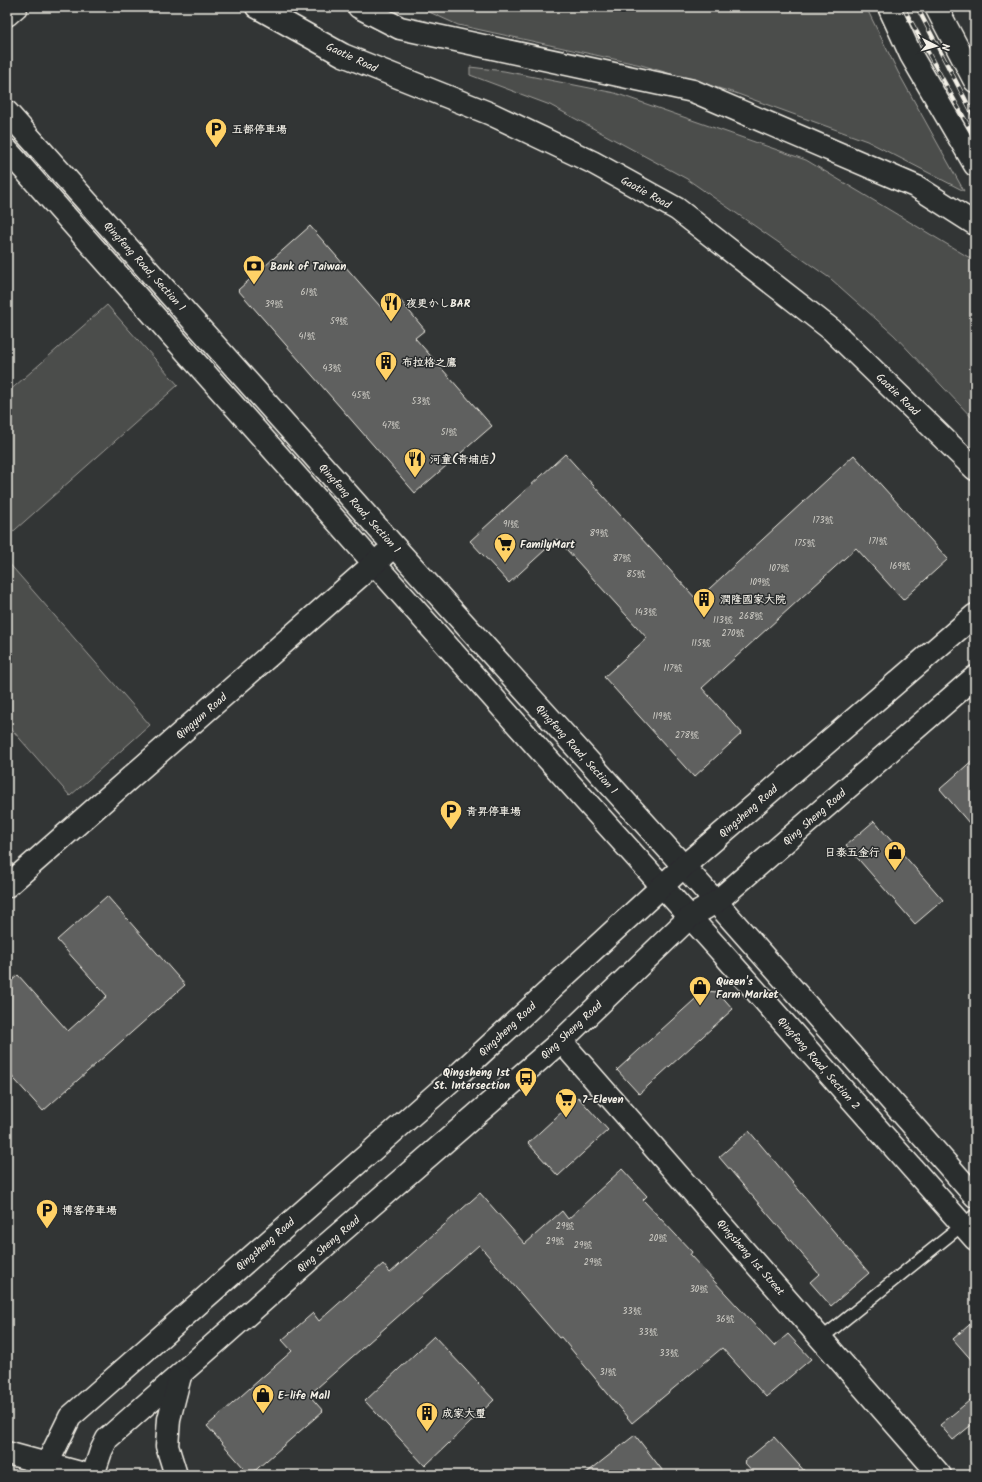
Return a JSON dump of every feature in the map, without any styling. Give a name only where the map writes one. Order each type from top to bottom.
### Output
[{"type":"street","points":[[7,15],[16,7]]},
{"type":"street","name":"Gaotie Road","points":[[257,7],[343,55],[491,114],[592,162],[677,209],[832,330],[975,469]]},
{"type":"street","points":[[359,7],[400,28],[694,91],[917,188],[975,224]]},
{"type":"street","points":[[889,7],[911,55],[975,166]]},
{"type":"street","points":[[936,7],[975,81]]},
{"type":"street","name":"Qingfeng Road, Section 1","points":[[7,112],[394,546],[716,902]]},
{"type":"street","points":[[7,150],[532,742],[663,886]]},
{"type":"street","name":"Qingyun Road","points":[[7,886],[394,546]]},
{"type":"street","name":"Qingsheng Road","points":[[46,1470],[70,1417],[461,1072],[684,866],[975,615]]},
{"type":"street","name":"Qing Sheng Road","points":[[93,1475],[101,1451],[107,1439],[331,1241],[561,1041],[690,917],[716,902],[975,677]]},
{"type":"street","name":"Qingfeng Road, Section 2","points":[[663,886],[971,1227]]},
{"type":"street","points":[[716,902],[975,1196]]},
{"type":"street","name":"Qingsheng 1st Street","points":[[561,1041],[822,1338],[940,1475]]},
{"type":"street","points":[[176,1475],[167,1446],[170,1419],[180,1376]]},
{"type":"street","points":[[7,1453],[46,1470],[88,1475]]},
{"type":"lane","points":[[822,1338],[971,1227]]},
{"type":"shaded area","points":[[418,7],[866,7],[898,72],[964,191],[867,141],[735,93],[641,65],[458,25]]},
{"type":"shaded area","points":[[470,67],[504,71],[615,93],[806,160],[975,261],[975,421],[894,335],[831,279],[687,179],[550,105],[470,75]]},
{"type":"shaded area","points":[[107,305],[178,385],[7,537],[7,393]]},
{"type":"shaded area","points":[[7,561],[150,725],[70,796],[7,724]]},
{"type":"building","name":"布拉格之鷹","points":[[310,226],[386,313],[400,300],[425,330],[415,338],[492,426],[415,493],[238,290]]},
{"type":"building","name":"潤隆國家大院","points":[[565,454],[697,600],[854,455],[948,559],[903,600],[856,548],[702,688],[742,733],[694,777],[604,677],[647,638],[557,539],[509,583],[470,541]]},
{"type":"building","points":[[975,758],[975,830],[940,789]]},
{"type":"building","name":"日泰五金行","points":[[874,821],[943,900],[915,924],[846,845]]},
{"type":"building","points":[[107,896],[185,985],[43,1111],[7,1071],[7,985],[18,975],[68,1031],[107,996],[57,940]]},
{"type":"building","points":[[704,991],[718,992],[733,1009],[639,1094],[617,1070]]},
{"type":"building","points":[[578,1097],[608,1130],[558,1176],[528,1143]]},
{"type":"building","points":[[749,1131],[869,1273],[831,1306],[810,1282],[819,1274],[719,1157]]},
{"type":"building","points":[[622,1169],[647,1196],[643,1200],[692,1252],[690,1255],[774,1346],[788,1334],[811,1359],[766,1397],[722,1348],[632,1423],[561,1337],[559,1338],[479,1245],[309,1395],[323,1411],[250,1475],[207,1426],[292,1351],[282,1340],[313,1313],[319,1321],[383,1264],[390,1273],[480,1193],[525,1244],[562,1211],[568,1219]]},
{"type":"building","points":[[975,1320],[975,1364],[953,1339]]},
{"type":"building","name":"成家大璽","points":[[434,1336],[494,1400],[425,1466],[365,1401]]},
{"type":"building","points":[[975,1396],[975,1422],[953,1440],[940,1425]]},
{"type":"building","points":[[635,1435],[666,1475],[584,1475]]},
{"type":"building","points":[[774,1437],[808,1475],[756,1475],[744,1462]]},
{"type":"railway","points":[[903,7],[975,138]]},
{"type":"railway","points":[[917,7],[975,118]]},
{"type":"place","name":"五都停車場","points":[[216,148]]},
{"type":"place","name":"Bank of Taiwan","points":[[254,286]]},
{"type":"place","name":"夜更かしBAR","points":[[391,322]]},
{"type":"place","name":"布拉格之鷹","points":[[386,382]]},
{"type":"place","name":"河童(青埔店)","points":[[415,478]]},
{"type":"place","name":"FamilyMart","points":[[505,564]]},
{"type":"place","name":"潤隆國家大院","points":[[704,618]]},
{"type":"place","name":"青昇停車場","points":[[451,830]]},
{"type":"place","name":"日泰五金行","points":[[895,872]]},
{"type":"place","name":"Queen's Farm Market","points":[[700,1006]]},
{"type":"place","name":"Qingsheng 1st St. Intersection","points":[[526,1098]]},
{"type":"place","name":"7-Eleven","points":[[566,1118]]},
{"type":"place","name":"博客停車場","points":[[47,1230]]},
{"type":"place","name":"E-life Mall","points":[[263,1414]]},
{"type":"place","name":"成家大璽","points":[[427,1432]]}]
